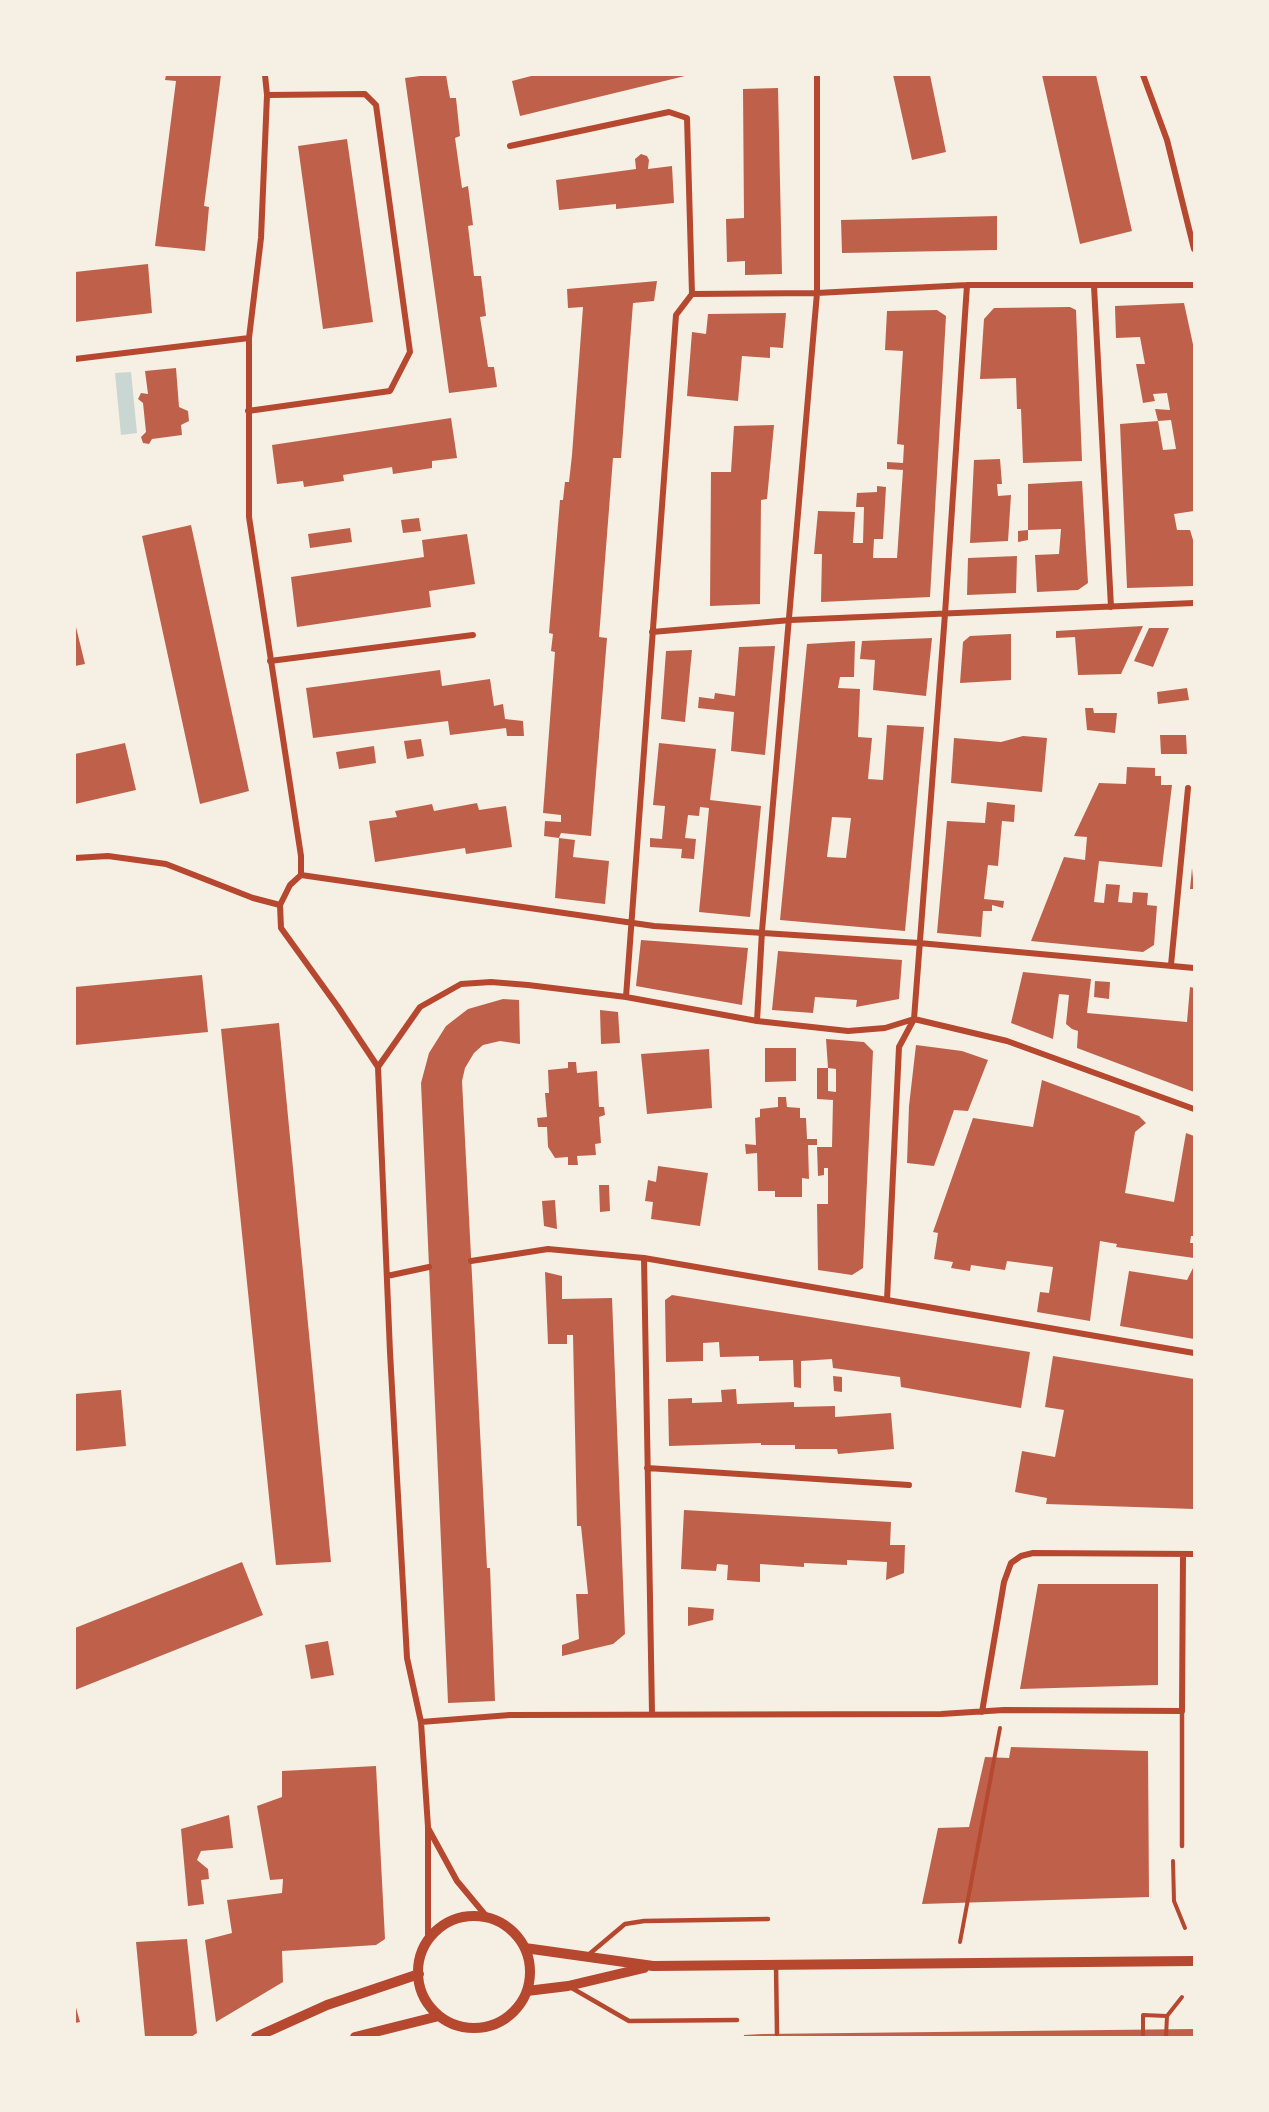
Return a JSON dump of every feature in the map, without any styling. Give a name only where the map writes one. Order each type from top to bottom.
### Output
[{"type":"street","points":[[265,75],[267,95],[261,238],[249,338],[249,517],[302,856],[302,875]]},
{"type":"street","points":[[757,1021],[762,931],[818,293],[817,75]]},
{"type":"street","points":[[1143,75],[1167,140],[1194,249]]},
{"type":"street","points":[[248,411],[390,391],[410,352],[376,105],[365,94],[267,95]]},
{"type":"street","points":[[510,146],[669,112],[687,118],[692,294],[676,315],[626,997]]},
{"type":"street","points":[[887,1300],[898,1047],[914,1019],[967,285]]},
{"type":"street","points":[[692,294],[818,293],[967,285],[1194,285]]},
{"type":"street","points":[[1094,286],[1112,607]]},
{"type":"street","points":[[75,359],[249,338]]},
{"type":"street","points":[[652,632],[791,620],[1194,603]]},
{"type":"street","points":[[270,661],[473,634]]},
{"type":"street","points":[[1171,965],[1188,788]]},
{"type":"street","points":[[75,858],[108,856],[166,864],[253,898],[280,905]]},
{"type":"street","points":[[428,1941],[428,1827],[421,1722],[407,1658],[378,1067],[281,928],[280,905],[290,885],[302,875],[633,923],[919,943],[1194,968]]},
{"type":"street","points":[[378,1067],[420,1007],[461,984],[491,982],[626,997],[757,1021],[848,1031],[885,1028],[914,1019],[1007,1041],[1194,1109]]},
{"type":"street","points":[[471,1261],[548,1249],[644,1258],[1194,1353]]},
{"type":"street","points":[[644,1258],[652,1713]]},
{"type":"street","points":[[387,1276],[429,1267]]},
{"type":"street","points":[[647,1468],[909,1485]]},
{"type":"street","points":[[982,1712],[1004,1582],[1011,1563],[1021,1556],[1033,1553],[1194,1554]]},
{"type":"street","points":[[421,1722],[510,1714],[982,1712],[1004,1710],[1182,1712],[1183,1554]]},
{"type":"street","points":[[428,1827],[457,1881],[488,1917]]},
{"type":"street","points":[[470,1916],[488,1917],[503,1924],[516,1934],[525,1948],[530,1977],[527,1991],[519,2006],[506,2018],[489,2026],[472,2028],[455,2025],[439,2016],[428,2004],[419,1974],[421,1956],[428,1941],[439,1928],[454,1920],[470,1916]]},
{"type":"street","points":[[525,1948],[653,1966],[1194,1961]]},
{"type":"street","points":[[527,1991],[568,1986],[653,1966]]},
{"type":"street","points":[[256,2037],[327,2005],[419,1974]]},
{"type":"street","points":[[355,2037],[439,2016]]},
{"type":"lane","points":[[1182,1712],[1182,1846]]},
{"type":"lane","points":[[586,1956],[625,1924],[644,1921],[768,1919]]},
{"type":"lane","points":[[776,1965],[777,2034]]},
{"type":"lane","points":[[568,1986],[629,2021],[737,2020]]},
{"type":"path","points":[[956,1963],[995,1756]]},
{"type":"path","points":[[1173,1857],[1174,1901],[1185,1928]]},
{"type":"path","points":[[1166,2037],[1167,2016],[1182,1997]]},
{"type":"path","points":[[1143,2037],[1143,2015],[1167,2016]]},
{"type":"shaded area","points":[[131,372],[137,433],[121,435],[115,373]]},
{"type":"building","points":[[166,75],[221,75],[204,206],[209,207],[205,251],[155,246],[176,81],[165,80]]},
{"type":"building","points":[[446,75],[450,98],[456,98],[460,136],[455,138],[462,188],[468,186],[473,225],[468,226],[474,276],[481,276],[486,316],[480,317],[488,367],[494,367],[497,387],[449,393],[405,78]]},
{"type":"building","points":[[535,75],[685,76],[520,116],[512,81]]},
{"type":"building","points":[[893,75],[930,75],[946,152],[912,160]]},
{"type":"building","points":[[1042,75],[1096,75],[1132,231],[1080,244]]},
{"type":"building","points":[[778,88],[782,274],[745,275],[745,261],[727,262],[726,219],[744,218],[743,89]]},
{"type":"building","points":[[347,139],[373,322],[323,329],[298,146]]},
{"type":"building","points":[[641,154],[647,156],[649,160],[648,169],[672,166],[674,203],[616,209],[616,204],[559,210],[556,180],[636,169],[635,159]]},
{"type":"building","points":[[997,216],[997,250],[842,253],[841,220]]},
{"type":"building","points":[[148,264],[152,313],[75,322],[75,272]]},
{"type":"building","points":[[657,281],[654,301],[633,303],[621,458],[613,458],[599,637],[607,638],[591,836],[561,833],[559,838],[544,836],[545,821],[561,822],[561,815],[543,813],[555,652],[551,651],[553,634],[549,633],[560,500],[563,500],[565,482],[569,482],[572,455],[583,307],[568,308],[567,289]]},
{"type":"building","points":[[1184,303],[1194,349],[1194,511],[1174,514],[1177,530],[1190,530],[1194,543],[1194,586],[1127,588],[1120,424],[1158,421],[1155,409],[1170,410],[1167,393],[1153,394],[1155,401],[1143,403],[1136,364],[1145,364],[1140,337],[1116,338],[1115,306]],"holes":[[[1171,420],[1176,449],[1163,450],[1158,421]]]},
{"type":"building","points":[[1070,307],[1076,310],[1082,461],[1023,463],[1021,409],[1017,409],[1016,378],[980,379],[984,319],[994,308]]},
{"type":"building","points":[[937,310],[946,316],[930,597],[821,602],[822,554],[814,554],[818,511],[855,512],[853,543],[863,543],[864,507],[856,507],[857,493],[877,492],[877,486],[886,487],[883,539],[874,539],[873,558],[897,558],[903,470],[887,469],[887,462],[903,463],[904,445],[897,444],[903,351],[885,350],[887,311]]},
{"type":"building","points":[[786,313],[783,348],[770,347],[770,358],[742,356],[738,401],[687,396],[692,332],[706,334],[708,314]]},
{"type":"building","points":[[176,368],[179,407],[188,411],[189,421],[181,425],[182,435],[152,439],[149,444],[143,443],[141,437],[146,432],[143,403],[138,399],[141,393],[148,394],[145,371]]},
{"type":"building","points":[[451,418],[457,458],[432,461],[432,468],[393,474],[392,467],[343,475],[344,481],[304,487],[303,481],[277,484],[272,445]]},
{"type":"building","points":[[774,425],[767,499],[761,500],[760,604],[710,606],[711,472],[731,472],[734,426]]},
{"type":"building","points":[[1000,459],[1002,484],[997,484],[998,496],[1011,495],[1008,541],[970,543],[974,460]]},
{"type":"building","points":[[1082,481],[1088,583],[1078,590],[1037,592],[1035,555],[1059,554],[1061,529],[1028,530],[1028,484]]},
{"type":"building","points":[[419,518],[421,531],[403,533],[401,520]]},
{"type":"building","points":[[191,525],[249,791],[200,804],[142,536]]},
{"type":"building","points":[[350,528],[352,542],[310,548],[308,534]]},
{"type":"building","points":[[1028,530],[1028,540],[1018,542],[1018,531]]},
{"type":"building","points":[[467,534],[475,584],[429,591],[431,607],[297,627],[291,577],[424,557],[422,540]]},
{"type":"building","points":[[1017,556],[1016,593],[967,595],[968,558]]},
{"type":"building","points":[[75,623],[85,664],[75,666]]},
{"type":"building","points":[[1143,626],[1121,674],[1078,675],[1075,637],[1056,638],[1056,631]]},
{"type":"building","points":[[1149,628],[1169,628],[1153,667],[1134,661]]},
{"type":"building","points":[[1011,634],[1011,680],[960,683],[963,642],[970,636]]},
{"type":"building","points":[[932,638],[926,696],[873,690],[875,660],[860,659],[862,641]]},
{"type":"building","points":[[855,641],[854,677],[840,677],[838,688],[860,689],[858,737],[872,738],[868,779],[883,780],[887,725],[924,727],[905,931],[780,920],[807,644]],"holes":[[[832,817],[851,818],[846,858],[827,857]]]},
{"type":"building","points":[[775,646],[765,755],[731,751],[734,712],[698,708],[699,697],[714,699],[715,693],[735,696],[739,647]]},
{"type":"building","points":[[692,650],[685,722],[661,719],[666,651]]},
{"type":"building","points":[[440,670],[442,686],[490,679],[494,706],[503,704],[505,719],[523,721],[524,736],[507,736],[506,728],[450,735],[448,721],[313,738],[306,688]]},
{"type":"building","points":[[1187,688],[1189,700],[1158,704],[1157,692]]},
{"type":"building","points":[[1085,708],[1093,708],[1094,713],[1117,713],[1115,733],[1087,730]]},
{"type":"building","points":[[1160,735],[1186,735],[1187,754],[1161,754]]},
{"type":"building","points":[[1023,736],[1047,738],[1042,792],[951,783],[954,738],[1001,742]]},
{"type":"building","points":[[421,739],[424,756],[407,759],[404,741]]},
{"type":"building","points":[[125,743],[136,790],[75,804],[75,754]]},
{"type":"building","points":[[659,743],[716,749],[710,800],[761,806],[750,917],[699,912],[709,808],[700,807],[699,816],[688,815],[685,838],[696,839],[694,859],[681,858],[682,849],[650,847],[650,838],[662,839],[665,806],[653,805]]},
{"type":"building","points":[[374,746],[376,763],[339,769],[336,752]]},
{"type":"building","points":[[1127,767],[1155,768],[1155,776],[1161,776],[1161,785],[1172,785],[1162,867],[1099,861],[1094,902],[1104,903],[1106,884],[1120,885],[1118,902],[1132,903],[1133,892],[1148,893],[1147,905],[1157,906],[1154,945],[1143,952],[1031,941],[1064,857],[1085,860],[1087,837],[1074,836],[1099,783],[1126,784]]},
{"type":"building","points":[[987,802],[1015,805],[1014,822],[1002,821],[998,866],[988,865],[984,899],[1004,901],[1003,908],[992,905],[992,911],[983,911],[981,937],[937,933],[947,821],[985,823]]},
{"type":"building","points":[[477,803],[479,810],[506,806],[512,847],[466,854],[465,848],[375,862],[369,821],[397,817],[395,811],[432,804],[434,811]]},
{"type":"building","points":[[559,838],[575,840],[573,857],[609,861],[605,904],[555,898]]},
{"type":"building","points":[[1192,868],[1194,889],[1190,889]]},
{"type":"building","points":[[641,940],[748,948],[742,1005],[636,986]]},
{"type":"building","points":[[778,951],[902,960],[899,999],[856,1007],[857,1000],[815,997],[813,1013],[772,1010]]},
{"type":"building","points":[[1023,972],[1091,979],[1087,1013],[1187,1022],[1190,987],[1194,988],[1194,1092],[1077,1048],[1078,1031],[1066,1024],[1069,995],[1059,994],[1053,1039],[1011,1023]]},
{"type":"building","points":[[202,975],[208,1032],[75,1045],[75,987]]},
{"type":"building","points":[[1095,981],[1110,982],[1109,999],[1094,997]]},
{"type":"building","points":[[503,999],[519,1000],[520,1044],[500,1041],[483,1045],[474,1053],[465,1068],[462,1081],[487,1568],[490,1568],[495,1701],[448,1703],[421,1083],[429,1053],[446,1026],[468,1009]]},
{"type":"building","points":[[600,1010],[618,1012],[620,1043],[601,1044]]},
{"type":"building","points":[[279,1023],[331,1562],[276,1565],[221,1029]]},
{"type":"building","points":[[826,1039],[864,1042],[873,1051],[863,1268],[852,1275],[818,1270],[817,1204],[828,1204],[828,1168],[824,1168],[824,1175],[818,1176],[817,1147],[832,1147],[833,1100],[817,1099],[817,1068],[828,1068]],"holes":[[[828,1068],[836,1069],[836,1092],[828,1091]]]},
{"type":"building","points":[[916,1045],[962,1051],[988,1060],[968,1111],[954,1110],[934,1166],[907,1163],[909,1106]]},
{"type":"building","points":[[765,1048],[796,1048],[796,1081],[765,1082]]},
{"type":"building","points":[[709,1049],[712,1108],[647,1114],[641,1054]]},
{"type":"building","points":[[568,1062],[576,1062],[577,1073],[597,1071],[599,1107],[604,1107],[605,1115],[599,1117],[601,1143],[595,1144],[596,1155],[577,1156],[578,1165],[568,1165],[568,1157],[555,1158],[548,1147],[547,1127],[538,1127],[537,1118],[547,1117],[545,1093],[549,1093],[548,1070],[568,1068]]},
{"type":"building","points":[[1042,1080],[1139,1116],[1146,1123],[1135,1132],[1125,1193],[1174,1202],[1186,1133],[1194,1136],[1194,1236],[1191,1236],[1190,1243],[1194,1243],[1194,1258],[1116,1247],[1117,1244],[1100,1241],[1090,1321],[1037,1312],[1040,1292],[1049,1293],[1053,1267],[1007,1261],[1005,1270],[971,1265],[970,1271],[951,1268],[953,1262],[934,1259],[938,1233],[933,1232],[973,1118],[1033,1127]]},
{"type":"building","points":[[778,1097],[786,1097],[787,1107],[800,1108],[800,1118],[806,1118],[807,1139],[817,1139],[817,1145],[808,1145],[809,1179],[802,1178],[802,1197],[775,1197],[775,1191],[758,1191],[757,1153],[746,1154],[745,1144],[756,1145],[755,1118],[760,1117],[760,1109],[778,1107]]},
{"type":"building","points":[[658,1166],[708,1173],[700,1226],[651,1219],[653,1202],[645,1201],[648,1180],[656,1182]]},
{"type":"building","points":[[599,1185],[609,1185],[610,1211],[600,1212]]},
{"type":"building","points":[[555,1200],[557,1229],[544,1226],[542,1201]]},
{"type":"building","points":[[1194,1266],[1194,1339],[1120,1326],[1129,1271],[1187,1280]]},
{"type":"building","points":[[545,1272],[562,1276],[562,1299],[612,1298],[625,1634],[613,1644],[562,1656],[562,1645],[579,1639],[576,1594],[588,1594],[581,1526],[577,1526],[573,1335],[567,1335],[567,1344],[548,1344]]},
{"type":"building","points":[[672,1295],[1030,1352],[1021,1408],[901,1387],[900,1377],[833,1368],[832,1359],[801,1361],[801,1388],[794,1387],[793,1360],[759,1361],[759,1356],[720,1357],[719,1342],[703,1343],[703,1361],[666,1362],[665,1300]]},
{"type":"building","points":[[1053,1356],[1194,1379],[1194,1509],[1046,1504],[1047,1498],[1015,1492],[1022,1451],[1055,1457],[1064,1410],[1045,1407]]},
{"type":"building","points":[[833,1376],[842,1377],[842,1392],[834,1391]]},
{"type":"building","points":[[736,1389],[737,1404],[794,1402],[794,1407],[835,1406],[835,1417],[891,1413],[894,1449],[838,1454],[837,1449],[795,1449],[795,1445],[761,1445],[761,1443],[669,1446],[668,1399],[692,1398],[692,1403],[722,1402],[721,1390]]},
{"type":"building","points":[[121,1390],[126,1446],[75,1451],[75,1394]]},
{"type":"building","points":[[684,1510],[891,1522],[890,1545],[905,1545],[904,1573],[886,1580],[887,1562],[847,1560],[847,1565],[804,1563],[804,1567],[760,1564],[760,1582],[727,1580],[728,1565],[717,1564],[716,1571],[681,1569]]},
{"type":"building","points":[[242,1562],[263,1615],[75,1690],[75,1628]]},
{"type":"building","points":[[1038,1584],[1158,1584],[1158,1685],[1020,1689]]},
{"type":"building","points":[[688,1607],[714,1609],[713,1620],[688,1626]]},
{"type":"building","points":[[328,1641],[334,1675],[311,1679],[305,1645]]},
{"type":"building","points":[[1011,1747],[1148,1751],[1149,1897],[922,1904],[938,1828],[969,1827],[985,1757],[1009,1758]]},
{"type":"building","points":[[376,1766],[385,1939],[376,1945],[282,1951],[283,1982],[216,2022],[205,1940],[232,1933],[227,1900],[282,1893],[283,1879],[270,1880],[257,1806],[282,1797],[282,1771]]},
{"type":"building","points":[[229,1815],[233,1848],[201,1851],[197,1860],[208,1869],[209,1879],[201,1880],[204,1904],[188,1906],[181,1829]]},
{"type":"building","points":[[187,1939],[197,2033],[191,2037],[145,2037],[136,1942]]},
{"type":"building","points":[[75,2004],[80,2022],[75,2023]]},
{"type":"building","points":[[1194,2029],[1194,2037],[744,2037],[744,2035],[762,2034]]}]
